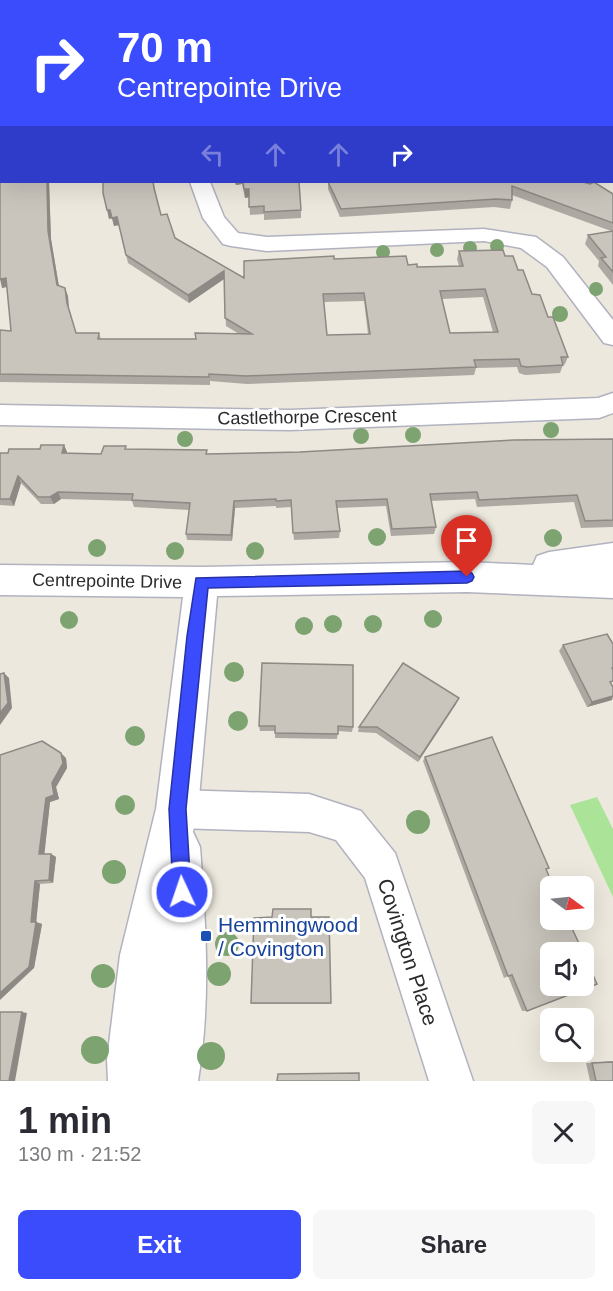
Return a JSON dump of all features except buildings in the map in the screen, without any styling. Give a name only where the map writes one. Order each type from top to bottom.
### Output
[{"type":"street","points":[[200,183],[214,218],[231,239],[267,244],[484,235],[528,242],[555,262],[613,337]]},
{"type":"street","name":"Castlethorpe Crescent","points":[[0,415],[290,420],[599,408],[613,403]]},
{"type":"street","name":"Centrepointe Drive","points":[[467,577],[613,557]]},
{"type":"street","name":"Centrepointe Drive","points":[[0,580],[201,582],[467,577],[613,584]]},
{"type":"street","points":[[133,1081],[131,1060],[143,955],[177,809],[201,582]]},
{"type":"street","points":[[173,1081],[178,1059],[185,955],[177,809]]},
{"type":"street","name":"Covington Place","points":[[177,809],[309,813],[348,824],[381,867],[450,1081]]},
{"type":"green space","points":[[597,797],[613,829],[613,897],[570,805]]},
{"type":"place","name":"Hemmingwood / Covington","points":[[206,936]]},
{"type":"route","points":[[182,892],[177,809],[201,582],[467,577]]}]
